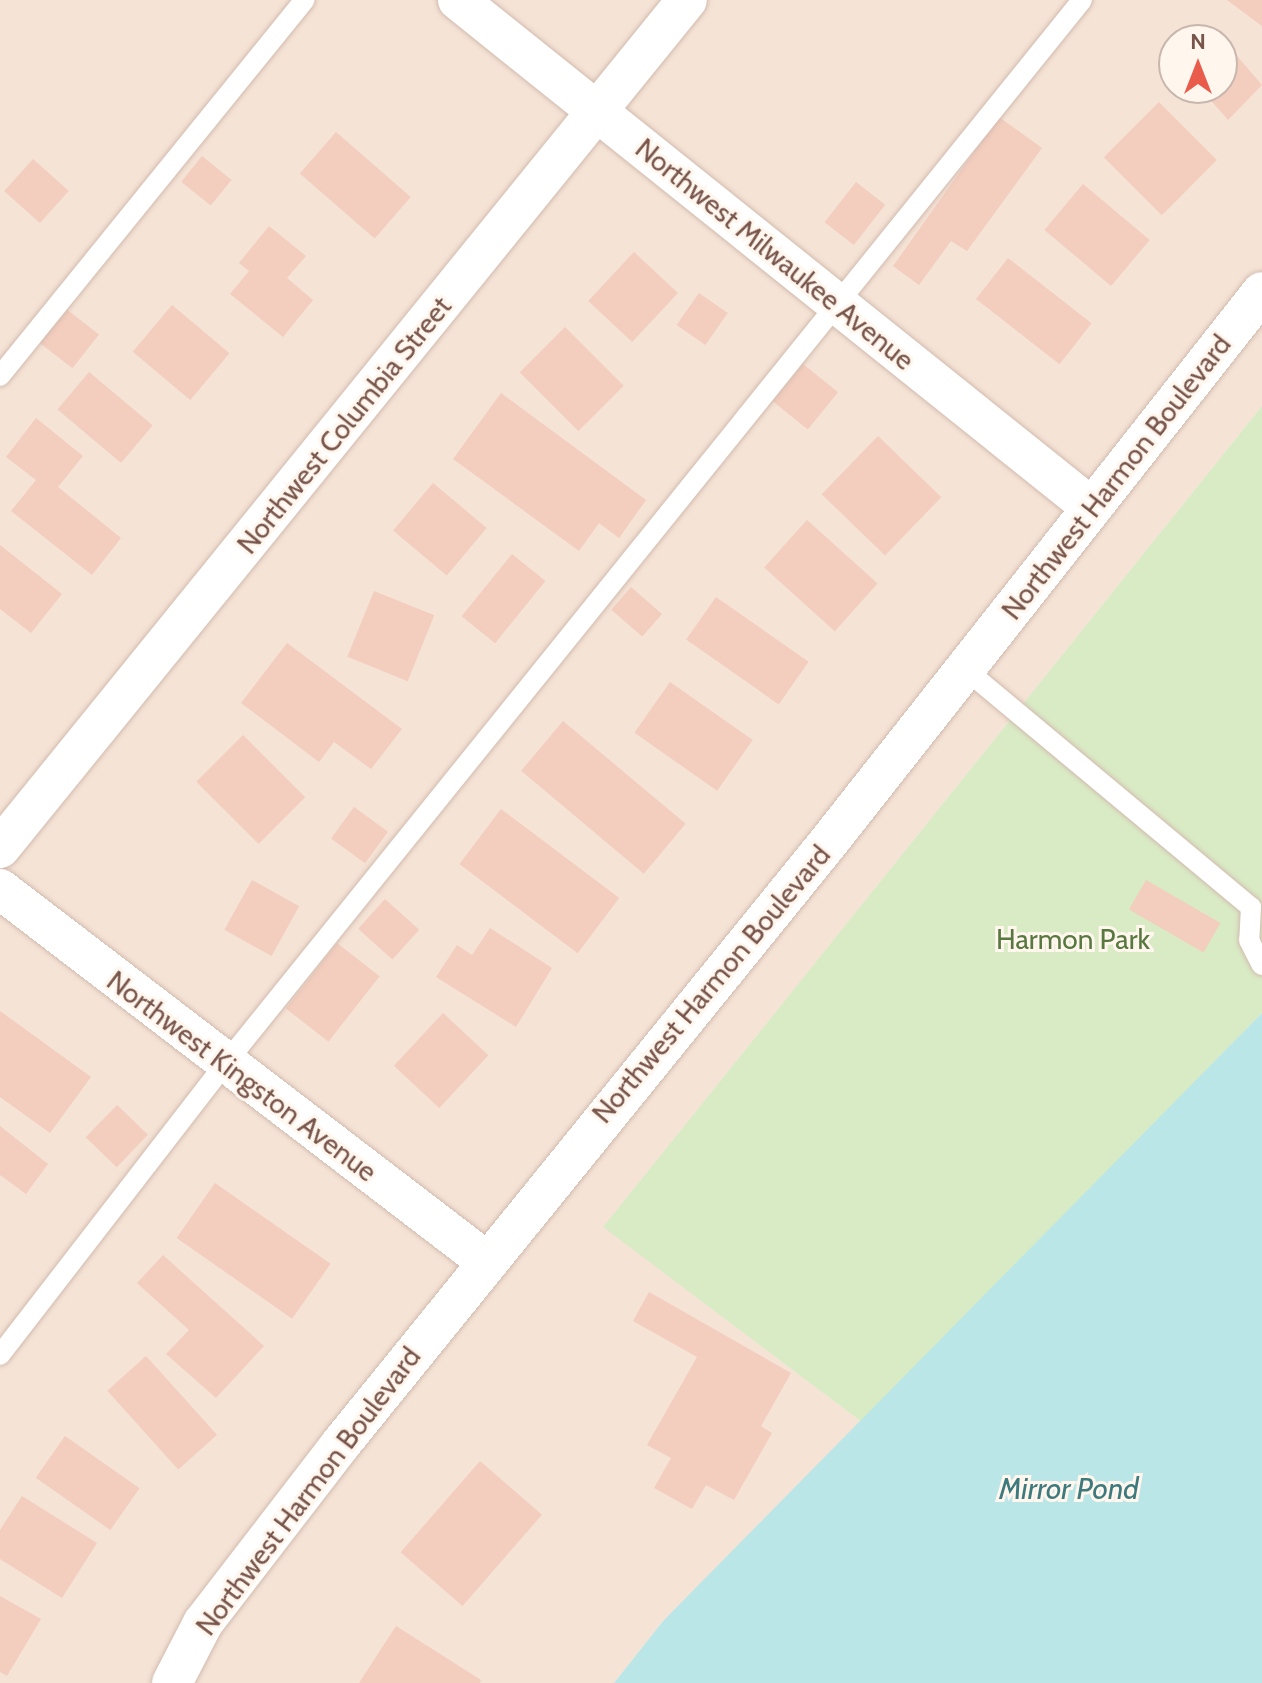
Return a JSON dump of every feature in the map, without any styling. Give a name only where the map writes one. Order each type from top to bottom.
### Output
[{"type":"street","name":"Northwest Milwaukee Avenue","points":[[458,0],[1092,508]]},
{"type":"street","name":"Northwest Columbia Street","points":[[0,848],[687,0]]},
{"type":"street","name":"Northwest Harmon Boulevard","points":[[172,1683],[203,1623],[486,1261],[965,669],[1262,292]]},
{"type":"street","name":"Northwest Kingston Avenue","points":[[0,889],[486,1261]]},
{"type":"lane","points":[[0,376],[305,0]]},
{"type":"lane","points":[[0,1355],[225,1064],[1082,0]]},
{"type":"lane","points":[[965,669],[1251,907],[1249,940],[1262,965]]},
{"type":"shaded area","points":[[0,0],[1262,0],[1262,406],[604,1226],[863,1423],[663,1621],[614,1683],[0,1683]]},
{"type":"green space","name":"Harmon Park","points":[[1262,406],[1262,1013],[863,1423],[603,1227]]},
{"type":"water","name":"Mirror Pond","points":[[1262,1013],[1262,1683],[614,1683],[663,1621]]},
{"type":"building","points":[[1227,0],[1262,0],[1262,26]]},
{"type":"building","points":[[1238,57],[1262,85],[1228,120],[1214,104],[1238,104]]},
{"type":"building","points":[[1158,103],[1217,160],[1162,215],[1104,157]]},
{"type":"building","points":[[999,117],[1042,148],[967,251],[951,241],[919,285],[893,266]]},
{"type":"building","points":[[336,132],[411,197],[375,238],[300,174]]},
{"type":"building","points":[[202,156],[232,180],[211,206],[181,182]]},
{"type":"building","points":[[33,159],[69,191],[40,223],[4,191]]},
{"type":"building","points":[[856,182],[885,205],[854,245],[825,222]]},
{"type":"building","points":[[1083,184],[1150,240],[1111,286],[1044,230]]},
{"type":"building","points":[[269,226],[306,256],[287,278],[313,300],[283,337],[230,294],[249,271],[239,263]]},
{"type":"building","points":[[634,252],[678,293],[632,342],[588,301]]},
{"type":"building","points":[[1008,258],[1092,323],[1060,364],[976,299]]},
{"type":"building","points":[[699,293],[728,313],[705,345],[677,325]]},
{"type":"building","points":[[172,305],[229,353],[190,400],[133,352]]},
{"type":"building","points":[[65,308],[99,334],[72,368],[39,342]]},
{"type":"building","points":[[565,327],[624,386],[578,431],[520,372]]},
{"type":"building","points":[[803,364],[838,392],[808,430],[773,401]]},
{"type":"building","points":[[89,372],[153,425],[121,463],[58,410]]},
{"type":"building","points":[[501,393],[646,500],[619,538],[599,523],[579,551],[453,459]]},
{"type":"building","points":[[36,418],[83,456],[58,487],[121,538],[92,575],[11,511],[36,480],[6,457]]},
{"type":"building","points":[[878,436],[941,497],[885,555],[822,494]]},
{"type":"building","points":[[433,483],[487,528],[447,575],[393,530]]},
{"type":"building","points":[[807,520],[878,584],[835,631],[764,568]]},
{"type":"building","points":[[0,545],[62,594],[31,633],[0,609]]},
{"type":"building","points":[[512,554],[545,581],[495,643],[462,616]]},
{"type":"building","points":[[631,587],[662,614],[642,637],[611,610]]},
{"type":"building","points":[[374,591],[434,615],[408,681],[347,657]]},
{"type":"building","points":[[716,597],[809,662],[779,704],[686,640]]},
{"type":"building","points":[[287,643],[402,729],[371,769],[334,742],[319,762],[241,703]]},
{"type":"building","points":[[670,682],[753,740],[717,791],[634,733]]},
{"type":"building","points":[[563,721],[686,824],[644,874],[521,771]]},
{"type":"building","points":[[243,735],[305,797],[259,844],[196,782]]},
{"type":"building","points":[[354,807],[388,832],[365,863],[331,839]]},
{"type":"building","points":[[501,809],[619,898],[578,953],[459,864]]},
{"type":"building","points":[[252,880],[299,906],[272,956],[224,930]]},
{"type":"building","points":[[1146,880],[1220,923],[1203,952],[1129,909]]},
{"type":"building","points":[[385,899],[419,930],[392,960],[358,929]]},
{"type":"building","points":[[490,928],[552,968],[516,1027],[436,977],[457,945],[472,955]]},
{"type":"building","points":[[337,943],[380,976],[328,1042],[286,1008]]},
{"type":"building","points":[[0,1011],[91,1077],[50,1133],[0,1097]]},
{"type":"building","points":[[443,1013],[488,1055],[439,1108],[394,1066]]},
{"type":"building","points":[[117,1105],[148,1135],[117,1167],[86,1137]]},
{"type":"building","points":[[0,1126],[48,1164],[26,1194],[0,1175]]},
{"type":"building","points":[[215,1183],[331,1264],[292,1319],[177,1238]]},
{"type":"building","points":[[163,1255],[264,1346],[216,1398],[166,1354],[189,1330],[137,1283]]},
{"type":"building","points":[[649,1292],[791,1373],[761,1426],[772,1433],[734,1500],[706,1485],[692,1509],[654,1488],[671,1458],[647,1445],[697,1357],[633,1321]]},
{"type":"building","points":[[146,1356],[217,1435],[178,1470],[107,1391]]},
{"type":"building","points":[[65,1436],[140,1488],[110,1530],[36,1478]]},
{"type":"building","points":[[480,1461],[542,1515],[463,1606],[401,1552]]},
{"type":"building","points":[[22,1496],[97,1543],[62,1598],[0,1559],[0,1530]]},
{"type":"building","points":[[0,1596],[41,1619],[7,1676],[0,1672]]},
{"type":"building","points":[[396,1626],[481,1680],[480,1683],[359,1683]]}]
